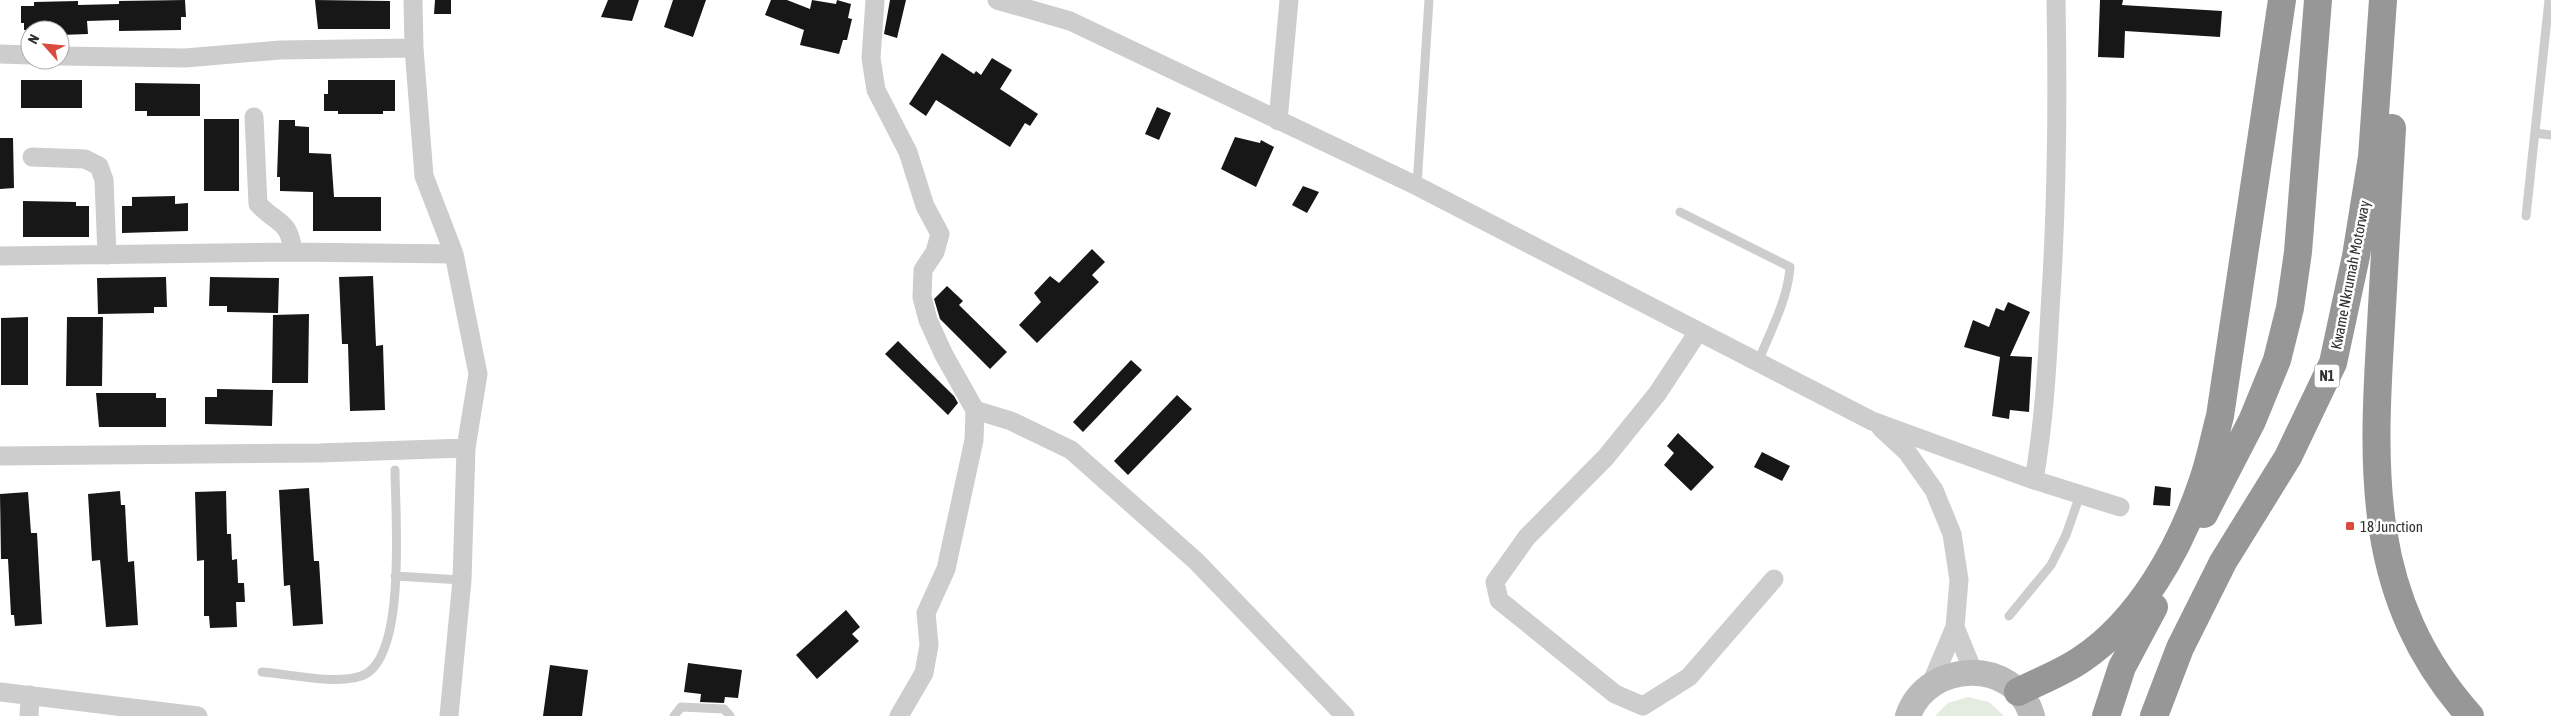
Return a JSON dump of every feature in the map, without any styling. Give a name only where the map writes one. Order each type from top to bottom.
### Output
[{"type":"highway","points":[[2018,692],[2057,674],[2083,658],[2123,626],[2150,590],[2190,513],[2203,482],[2220,416],[2282,0]]},
{"type":"highway","points":[[2106,716],[2122,668],[2223,481],[2252,421],[2277,360],[2290,308],[2298,252],[2318,0]]},
{"type":"highway","name":"Kwame Nkrumah Motorway","points":[[2154,716],[2180,648],[2223,562],[2288,457],[2333,363],[2356,256],[2372,157],[2383,0]]},
{"type":"highway","points":[[2392,0],[2392,128],[2376,414],[2378,510],[2388,564],[2404,612],[2443,685],[2470,716]]},
{"type":"street","points":[[414,0],[414,48],[424,176],[454,254],[478,374],[466,448],[462,580],[449,716]]},
{"type":"street","points":[[875,0],[871,58],[876,90],[908,152],[925,206],[940,234],[935,252],[924,270],[924,305],[928,320],[944,355],[975,410],[974,440],[946,570],[926,613],[929,644],[924,673],[899,716]]},
{"type":"street","points":[[997,0],[1070,21],[1416,186],[1872,421],[2034,480],[2120,507]]},
{"type":"street","points":[[1278,121],[1288,0]]},
{"type":"street","points":[[2034,480],[2043,428],[2053,265],[2058,75],[2056,0]]},
{"type":"street","points":[[70,56],[185,58],[280,50],[414,48]]},
{"type":"street","points":[[0,54],[20,55]]},
{"type":"street","points":[[254,117],[258,204],[291,233],[292,252]]},
{"type":"street","points":[[32,158],[85,159],[99,166],[104,180],[106,255]]},
{"type":"street","points":[[0,256],[292,252],[454,254]]},
{"type":"street","points":[[1698,332],[1657,394],[1606,457],[1527,537],[1494,582],[1499,600],[1614,694],[1638,711],[1689,677],[1774,579]]},
{"type":"street","points":[[975,410],[1011,421],[1071,450],[1196,561],[1344,716]]},
{"type":"street","points":[[1872,421],[1907,452],[1934,490],[1952,534],[1959,580],[1955,627],[1931,684]]},
{"type":"street","points":[[0,456],[320,453],[466,448]]},
{"type":"street","points":[[1955,627],[1972,671]]},
{"type":"street","points":[[1907,714],[1918,696],[1931,684],[1951,674],[1972,671],[1989,674],[2005,681],[2018,692],[2032,716]]},
{"type":"street","points":[[0,692],[198,716]]},
{"type":"street","points":[[29,716],[30,695]]},
{"type":"lane","points":[[1416,186],[1430,0]]},
{"type":"lane","points":[[2526,216],[2549,0]]},
{"type":"lane","points":[[2535,133],[2551,135]]},
{"type":"lane","points":[[1680,212],[1790,267],[1789,277],[1779,310],[1758,363]]},
{"type":"lane","points":[[262,672],[346,680],[363,676],[375,668],[383,654],[393,621],[395,470]]},
{"type":"lane","points":[[2010,616],[2051,565],[2066,535],[2080,495]]},
{"type":"lane","points":[[395,576],[462,580]]},
{"type":"lane","points":[[674,716],[681,707],[724,709],[730,716]]},
{"type":"shaded area","points":[[1968,697],[1989,702],[2004,716],[1935,716],[1948,703]]},
{"type":"building","points":[[185,0],[186,17],[181,17],[181,30],[119,31],[119,20],[87,21],[88,34],[70,35],[70,20],[21,20],[21,6],[34,6],[34,2],[78,1],[78,5],[119,4],[119,1]]},
{"type":"building","points":[[315,0],[390,1],[390,29],[318,29]]},
{"type":"building","points":[[435,0],[451,0],[451,14],[434,14]]},
{"type":"building","points":[[608,0],[639,0],[632,21],[601,17]]},
{"type":"building","points":[[673,0],[706,0],[693,37],[664,27]]},
{"type":"building","points":[[771,0],[787,0],[810,9],[812,0],[836,4],[837,0],[851,4],[848,18],[852,19],[847,40],[843,40],[839,54],[800,45],[804,30],[765,15]]},
{"type":"building","points":[[890,0],[906,0],[897,38],[884,34]]},
{"type":"building","points":[[2100,0],[2123,0],[2122,5],[2222,11],[2220,37],[2125,31],[2124,58],[2098,57]]},
{"type":"building","points":[[942,53],[974,74],[976,71],[981,75],[992,58],[1012,70],[1000,89],[1038,114],[1030,126],[1025,123],[1010,147],[936,100],[926,116],[909,104]]},
{"type":"building","points":[[21,80],[82,80],[82,108],[21,108]]},
{"type":"building","points":[[328,80],[395,80],[395,111],[383,111],[383,114],[338,114],[338,111],[324,111],[324,94],[328,94]]},
{"type":"building","points":[[135,83],[200,84],[200,116],[147,116],[147,111],[135,111]]},
{"type":"building","points":[[1157,107],[1171,113],[1159,140],[1145,134]]},
{"type":"building","points":[[204,119],[239,119],[239,191],[204,191]]},
{"type":"building","points":[[279,120],[295,120],[295,126],[309,127],[309,153],[331,154],[334,197],[381,197],[381,231],[313,231],[313,192],[280,191],[280,177],[277,177]]},
{"type":"building","points":[[1235,137],[1260,143],[1261,140],[1274,147],[1256,187],[1221,169]]},
{"type":"building","points":[[0,138],[13,138],[14,188],[0,189]]},
{"type":"building","points":[[1303,186],[1319,192],[1307,213],[1292,205]]},
{"type":"building","points":[[175,196],[175,204],[188,203],[188,231],[122,233],[122,206],[132,206],[132,197]]},
{"type":"building","points":[[23,201],[76,202],[76,206],[89,206],[89,237],[23,237]]},
{"type":"building","points":[[1092,249],[1105,262],[1092,275],[1099,282],[1037,343],[1019,325],[1041,302],[1034,293],[1050,276],[1059,283]]},
{"type":"building","points":[[373,276],[376,346],[383,345],[385,410],[350,411],[348,344],[342,344],[339,277]]},
{"type":"building","points":[[166,277],[167,307],[154,307],[154,313],[98,314],[97,278]]},
{"type":"building","points":[[210,277],[279,278],[278,313],[227,312],[227,306],[209,306]]},
{"type":"building","points":[[947,286],[963,301],[959,305],[1007,352],[990,369],[940,319],[934,299]]},
{"type":"building","points":[[2008,302],[2030,312],[2010,356],[2032,357],[2029,412],[2010,410],[2009,419],[1992,416],[2000,357],[1964,347],[1973,320],[1989,327],[1996,308],[2004,311]]},
{"type":"building","points":[[309,314],[308,383],[272,383],[273,315]]},
{"type":"building","points":[[28,317],[28,385],[1,385],[1,318]]},
{"type":"building","points":[[67,317],[103,317],[102,386],[66,386]]},
{"type":"building","points":[[898,341],[954,396],[958,403],[948,415],[885,354]]},
{"type":"building","points":[[1131,360],[1142,370],[1083,432],[1073,422]]},
{"type":"building","points":[[217,389],[273,390],[272,426],[205,424],[205,397],[217,397]]},
{"type":"building","points":[[96,393],[156,393],[156,398],[166,398],[166,427],[99,427]]},
{"type":"building","points":[[1177,395],[1192,409],[1128,475],[1114,461]]},
{"type":"building","points":[[1678,433],[1714,467],[1691,491],[1664,465],[1674,453],[1667,446]]},
{"type":"building","points":[[1762,452],[1790,466],[1782,481],[1754,467]]},
{"type":"building","points":[[2155,486],[2171,488],[2170,506],[2153,505]]},
{"type":"building","points":[[309,488],[314,561],[319,561],[323,624],[293,626],[290,585],[284,586],[279,490]]},
{"type":"building","points":[[120,491],[121,505],[125,505],[128,562],[134,561],[138,625],[106,627],[100,560],[92,561],[88,494]]},
{"type":"building","points":[[226,491],[227,534],[231,534],[232,560],[237,559],[238,583],[244,583],[245,602],[236,602],[237,627],[210,628],[209,616],[204,616],[204,560],[197,561],[195,492]]},
{"type":"building","points":[[28,492],[31,533],[37,533],[42,624],[15,626],[14,615],[11,615],[8,559],[1,559],[0,494]]},
{"type":"building","points":[[846,610],[860,627],[852,634],[859,641],[817,679],[796,655]]},
{"type":"building","points":[[688,663],[742,670],[738,698],[725,697],[724,703],[700,702],[701,694],[684,692]]},
{"type":"building","points":[[550,665],[588,670],[582,716],[543,716]]},
{"type":"place","name":"18 Junction","points":[[2350,526]]}]
